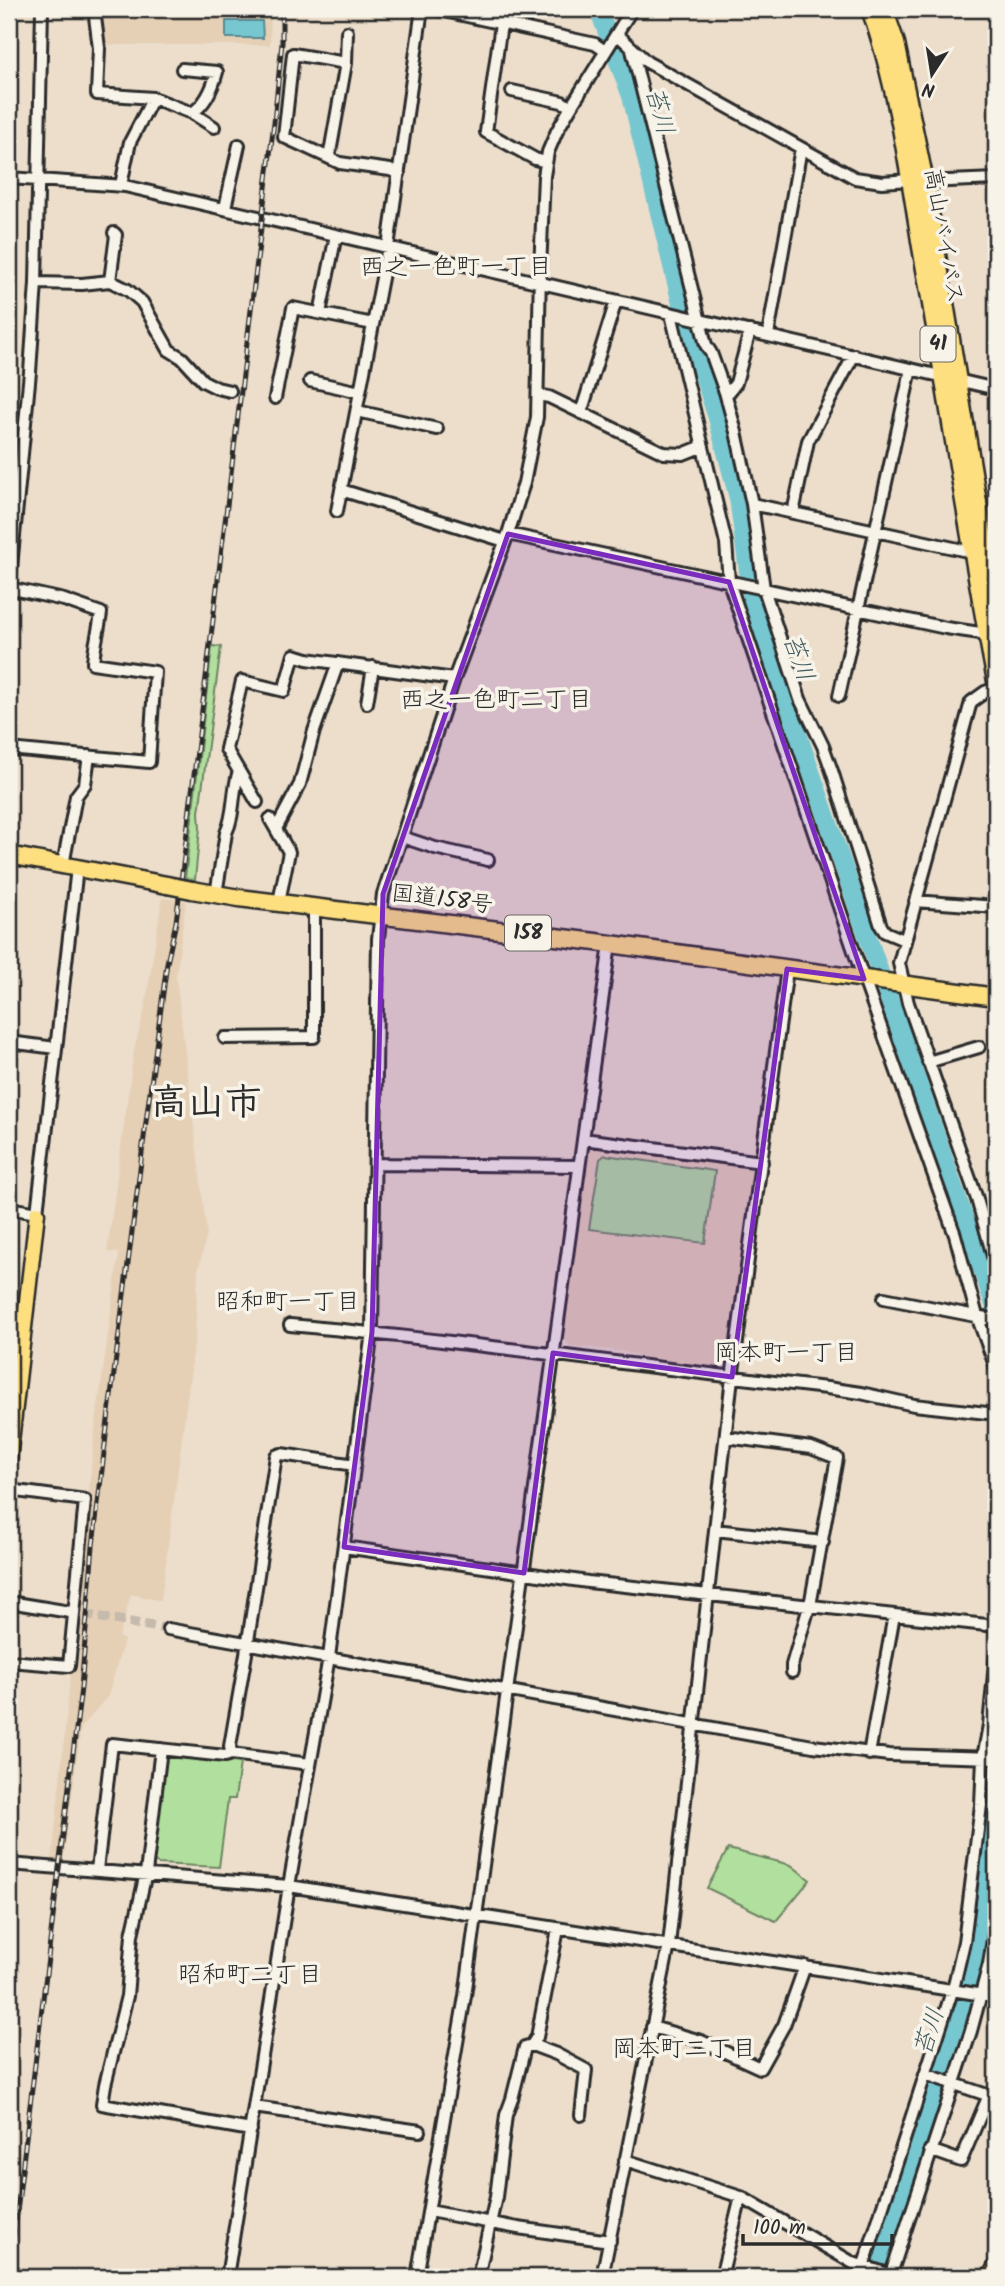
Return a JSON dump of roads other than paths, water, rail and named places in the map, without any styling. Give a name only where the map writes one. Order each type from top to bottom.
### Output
[{"type":"highway","name":"高山バイパス","points":[[870,9],[887,62],[917,181]]},
{"type":"highway","name":"高山バイパス","points":[[884,9],[896,43],[950,379],[996,611]]},
{"type":"highway","name":"高山バイパス","points":[[950,379],[972,552],[992,632],[996,681]]},
{"type":"highway","name":"国道158号","points":[[9,855],[216,894],[996,997]]},
{"type":"highway","points":[[990,2277],[996,2267]]},
{"type":"main road","points":[[9,1459],[15,1354],[37,1213]]},
{"type":"street","points":[[9,749],[149,762],[155,672],[93,663],[94,643],[101,613],[64,600],[9,588],[15,465],[36,283],[42,9]]},
{"type":"street","points":[[94,9],[99,48],[97,94],[153,98],[192,113],[214,127]]},
{"type":"street","points":[[337,511],[388,247],[422,9]]},
{"type":"street","points":[[435,9],[468,12],[501,24],[595,44],[606,50]]},
{"type":"street","points":[[227,2277],[289,1886],[329,1657],[372,1332],[380,915],[383,894],[454,679],[507,537],[524,483],[537,417],[546,162],[551,143],[632,9]]},
{"type":"street","points":[[993,9],[996,15]]},
{"type":"street","points":[[501,24],[486,132],[535,159],[546,162]]},
{"type":"street","points":[[329,158],[346,64],[346,32]]},
{"type":"street","points":[[617,34],[647,62],[861,180],[882,182],[996,179]]},
{"type":"street","points":[[632,50],[698,321],[725,393],[752,504],[763,589],[800,699],[832,771],[881,926],[885,932],[904,940]]},
{"type":"street","points":[[346,64],[293,54],[284,137],[340,163],[390,170],[399,174]]},
{"type":"street","points":[[182,69],[217,72],[210,91],[200,107],[192,113]]},
{"type":"street","points":[[512,91],[562,102],[571,107]]},
{"type":"street","points":[[121,185],[130,142],[153,98]]},
{"type":"street","points":[[225,208],[239,145]]},
{"type":"street","points":[[768,335],[801,148]]},
{"type":"street","points":[[9,178],[121,185],[996,389]]},
{"type":"street","points":[[110,281],[114,233]]},
{"type":"street","points":[[320,313],[336,235]]},
{"type":"street","points":[[36,283],[82,284],[110,281],[128,290],[142,302],[169,351],[182,358],[203,381],[230,391]]},
{"type":"street","points":[[581,413],[616,302]]},
{"type":"street","points":[[275,398],[293,308],[373,324]]},
{"type":"street","points":[[673,315],[726,543],[732,582],[956,1235],[996,1368]]},
{"type":"street","points":[[725,393],[736,383],[750,331]]},
{"type":"street","points":[[793,513],[808,441],[855,355]]},
{"type":"street","points":[[839,696],[911,369]]},
{"type":"street","points":[[310,381],[360,391]]},
{"type":"street","points":[[538,395],[549,397],[664,453],[683,454],[703,446]]},
{"type":"street","points":[[357,411],[437,429]]},
{"type":"street","points":[[341,490],[507,537],[858,610],[992,632]]},
{"type":"street","points":[[752,504],[972,552]]},
{"type":"street","points":[[257,802],[226,749],[242,681],[284,691],[294,655],[454,679]]},
{"type":"street","points":[[279,902],[289,852],[273,824],[300,784],[314,731],[338,663]]},
{"type":"street","points":[[367,704],[373,667]]},
{"type":"street","points":[[996,688],[971,702],[899,963],[901,984],[976,1199],[996,1267]]},
{"type":"street","points":[[9,1208],[37,1213],[56,1048],[76,796],[85,784],[89,756]]},
{"type":"street","points":[[216,894],[234,784],[239,771]]},
{"type":"street","points":[[402,837],[435,848],[488,860]]},
{"type":"street","points":[[915,901],[996,907]]},
{"type":"street","points":[[225,1038],[314,1037],[314,906]]},
{"type":"street","points":[[417,2277],[477,1916],[610,944]]},
{"type":"street","points":[[602,2277],[669,1945],[732,1377],[787,969]]},
{"type":"street","points":[[9,1042],[56,1048]]},
{"type":"street","points":[[929,1062],[979,1047]]},
{"type":"street","points":[[583,1139],[762,1162]]},
{"type":"street","points":[[375,1164],[579,1166]]},
{"type":"street","points":[[884,1298],[996,1320]]},
{"type":"street","points":[[290,1325],[554,1353],[861,1393],[930,1408],[996,1414]]},
{"type":"street","points":[[726,1437],[811,1448],[837,1458],[822,1542],[792,1672]]},
{"type":"street","points":[[231,1754],[230,1746],[276,1456],[281,1454],[355,1465]]},
{"type":"street","points":[[9,1490],[85,1500],[68,1666],[9,1661]]},
{"type":"street","points":[[716,1530],[822,1542]]},
{"type":"street","points":[[344,1547],[523,1573],[996,1626]]},
{"type":"street","points":[[9,1602],[69,1612]]},
{"type":"street","points":[[869,1754],[894,1615]]},
{"type":"street","points":[[168,1629],[869,1754],[989,1758]]},
{"type":"street","points":[[863,2270],[954,1990],[964,1942],[989,1758],[989,1725],[996,1654]]},
{"type":"street","points":[[97,1870],[112,1744],[310,1764]]},
{"type":"street","points":[[161,1749],[146,1873],[131,1935],[127,1996],[102,2104],[251,2130]]},
{"type":"street","points":[[9,1864],[289,1886],[996,1997]]},
{"type":"street","points":[[625,2160],[741,2197],[863,2270],[889,2275],[980,1995],[992,1951],[996,1921]]},
{"type":"street","points":[[532,2045],[537,2037],[558,1929]]},
{"type":"street","points":[[652,2027],[701,2041],[760,2068],[784,2025],[806,1966]]},
{"type":"street","points":[[478,2277],[496,2197],[506,2115],[525,2047],[532,2045],[556,2054],[586,2070],[581,2115]]},
{"type":"street","points":[[927,2075],[993,2097],[961,2161],[930,2150]]},
{"type":"street","points":[[254,2107],[420,2131]]},
{"type":"street","points":[[722,2277],[741,2197]]},
{"type":"street","points":[[429,2211],[491,2224],[610,2241]]},
{"type":"water","points":[[226,21],[262,21],[263,38],[226,38]]},
{"type":"waterway","name":"苔川","points":[[598,9],[631,96],[683,312],[717,418],[738,498],[752,600],[996,1310]]},
{"type":"waterway","name":"苔川","points":[[876,2277],[961,2006],[971,1984],[978,1955],[996,1794]]},
{"type":"waterway","points":[[978,1955],[986,1957]]},
{"type":"tunnel","points":[[70,1612],[168,1629]]},
{"type":"railway","points":[[9,2277],[81,1688],[106,1436],[167,963],[176,922],[274,122],[282,43],[282,9]]},
{"type":"district","name":"西之一色町一丁目","points":[[456,267]]},
{"type":"district","name":"西之一色町二丁目","points":[[496,700]]},
{"type":"district","name":"高山市","points":[[206,1104]]},
{"type":"district","name":"昭和町一丁目","points":[[288,1302]]},
{"type":"district","name":"岡本町一丁目","points":[[786,1353]]},
{"type":"district","name":"昭和町二丁目","points":[[250,1975]]},
{"type":"district","name":"岡本町二丁目","points":[[684,2049]]}]
